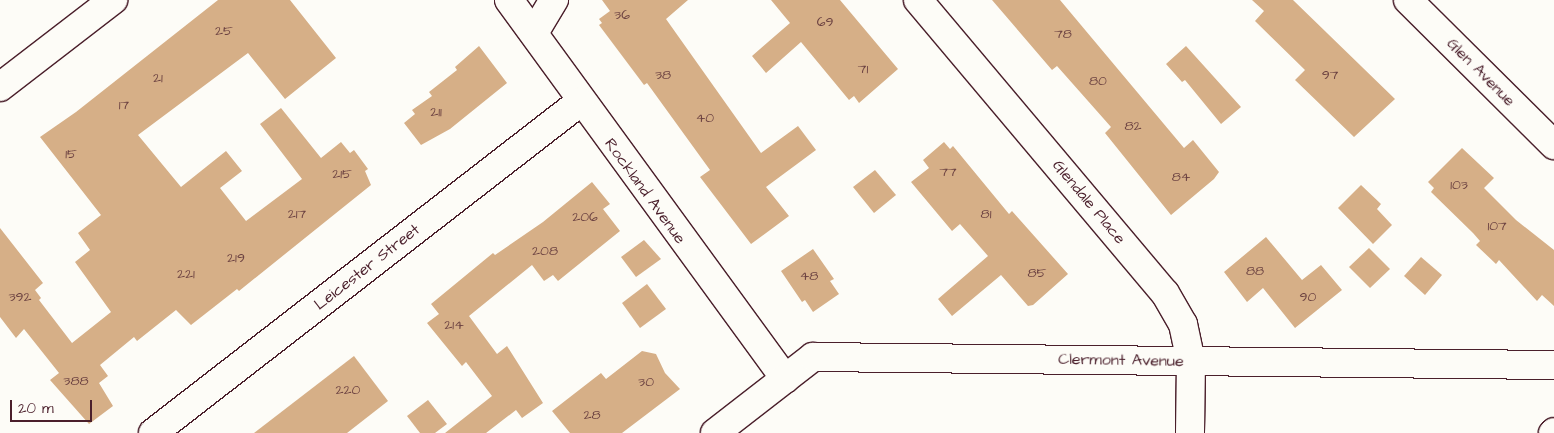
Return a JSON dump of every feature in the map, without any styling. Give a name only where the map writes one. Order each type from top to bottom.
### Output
[{"type":"street","points":[[0,87],[113,0]]},
{"type":"street","name":"Rockland Avenue","points":[[509,0],[534,33],[580,102],[785,379]]},
{"type":"street","points":[[534,33],[554,0]]},
{"type":"street","name":"Glendale Place","points":[[918,0],[1165,293],[1183,324],[1191,361],[1190,433]]},
{"type":"street","name":"Glen Avenue","points":[[1408,0],[1554,144]]},
{"type":"street","name":"Leicester Street","points":[[153,433],[580,102]]},
{"type":"street","name":"Clermont Avenue","points":[[715,433],[813,357],[1554,365]]},
{"type":"building","points":[[218,0],[290,0],[336,58],[285,99],[248,53],[138,135],[181,187],[226,151],[242,171],[220,188],[246,221],[302,179],[260,124],[281,108],[321,158],[341,142],[350,153],[354,150],[368,169],[365,171],[371,185],[239,291],[237,289],[191,325],[176,310],[137,341],[134,337],[100,365],[108,376],[99,383],[113,406],[89,424],[50,380],[59,373],[24,329],[16,338],[0,317],[0,228],[43,283],[35,290],[41,298],[39,300],[72,343],[111,312],[75,262],[90,250],[78,233],[101,215],[40,137],[76,112]]},
{"type":"building","points":[[602,0],[688,0],[666,19],[761,153],[798,126],[816,150],[766,187],[789,216],[751,244],[700,177],[710,170],[647,83],[644,85],[599,25],[602,23],[599,19],[610,11]]},
{"type":"building","points":[[771,0],[840,0],[898,69],[859,103],[854,96],[849,100],[801,42],[766,73],[752,56],[790,23]]},
{"type":"building","points":[[992,0],[1060,0],[1184,148],[1193,140],[1219,172],[1214,179],[1171,215],[1105,133],[1111,127],[1057,66],[1052,70]]},
{"type":"building","points":[[1252,0],[1293,0],[1395,99],[1354,137],[1295,80],[1305,70],[1255,21],[1264,11]]},
{"type":"building","points":[[479,46],[507,83],[450,129],[421,145],[404,123],[415,114],[412,110],[432,96],[429,92],[457,70],[455,67]]},
{"type":"building","points":[[1186,46],[1241,107],[1221,124],[1185,80],[1182,82],[1166,64]]},
{"type":"building","points":[[944,142],[950,149],[953,146],[1009,214],[1012,211],[1068,274],[1033,305],[1028,306],[1001,275],[952,316],[938,299],[988,256],[960,224],[952,231],[911,182],[929,168],[923,160]]},
{"type":"building","points":[[1462,148],[1494,178],[1484,188],[1516,220],[1554,250],[1554,306],[1542,295],[1537,301],[1499,260],[1496,264],[1476,245],[1480,241],[1473,233],[1431,192],[1434,188],[1428,182]]},
{"type":"building","points":[[875,170],[896,195],[874,213],[853,187]]},
{"type":"building","points":[[592,182],[610,204],[603,209],[620,231],[558,281],[553,275],[544,281],[532,265],[469,316],[497,354],[507,346],[543,403],[522,418],[516,410],[486,433],[445,433],[492,396],[466,362],[462,366],[427,323],[439,314],[431,304],[493,253],[495,255],[543,222]]},
{"type":"building","points":[[1361,185],[1381,204],[1377,209],[1392,225],[1373,244],[1338,208]]},
{"type":"building","points":[[1266,237],[1302,280],[1321,265],[1342,290],[1295,328],[1263,288],[1247,302],[1224,272]]},
{"type":"building","points":[[644,240],[661,259],[636,277],[621,257]]},
{"type":"building","points":[[1369,248],[1390,269],[1370,288],[1349,267]]},
{"type":"building","points":[[813,249],[834,279],[830,281],[839,294],[813,312],[805,300],[802,302],[781,271]]},
{"type":"building","points":[[1421,257],[1442,275],[1425,295],[1404,276]]},
{"type":"building","points":[[647,284],[666,309],[640,328],[622,303]]},
{"type":"building","points":[[642,351],[656,354],[665,373],[680,389],[622,433],[570,433],[552,411],[601,373],[606,379]]},
{"type":"building","points":[[354,356],[388,401],[347,433],[254,433]]},
{"type":"building","points":[[428,400],[447,424],[435,433],[420,433],[407,416]]}]
